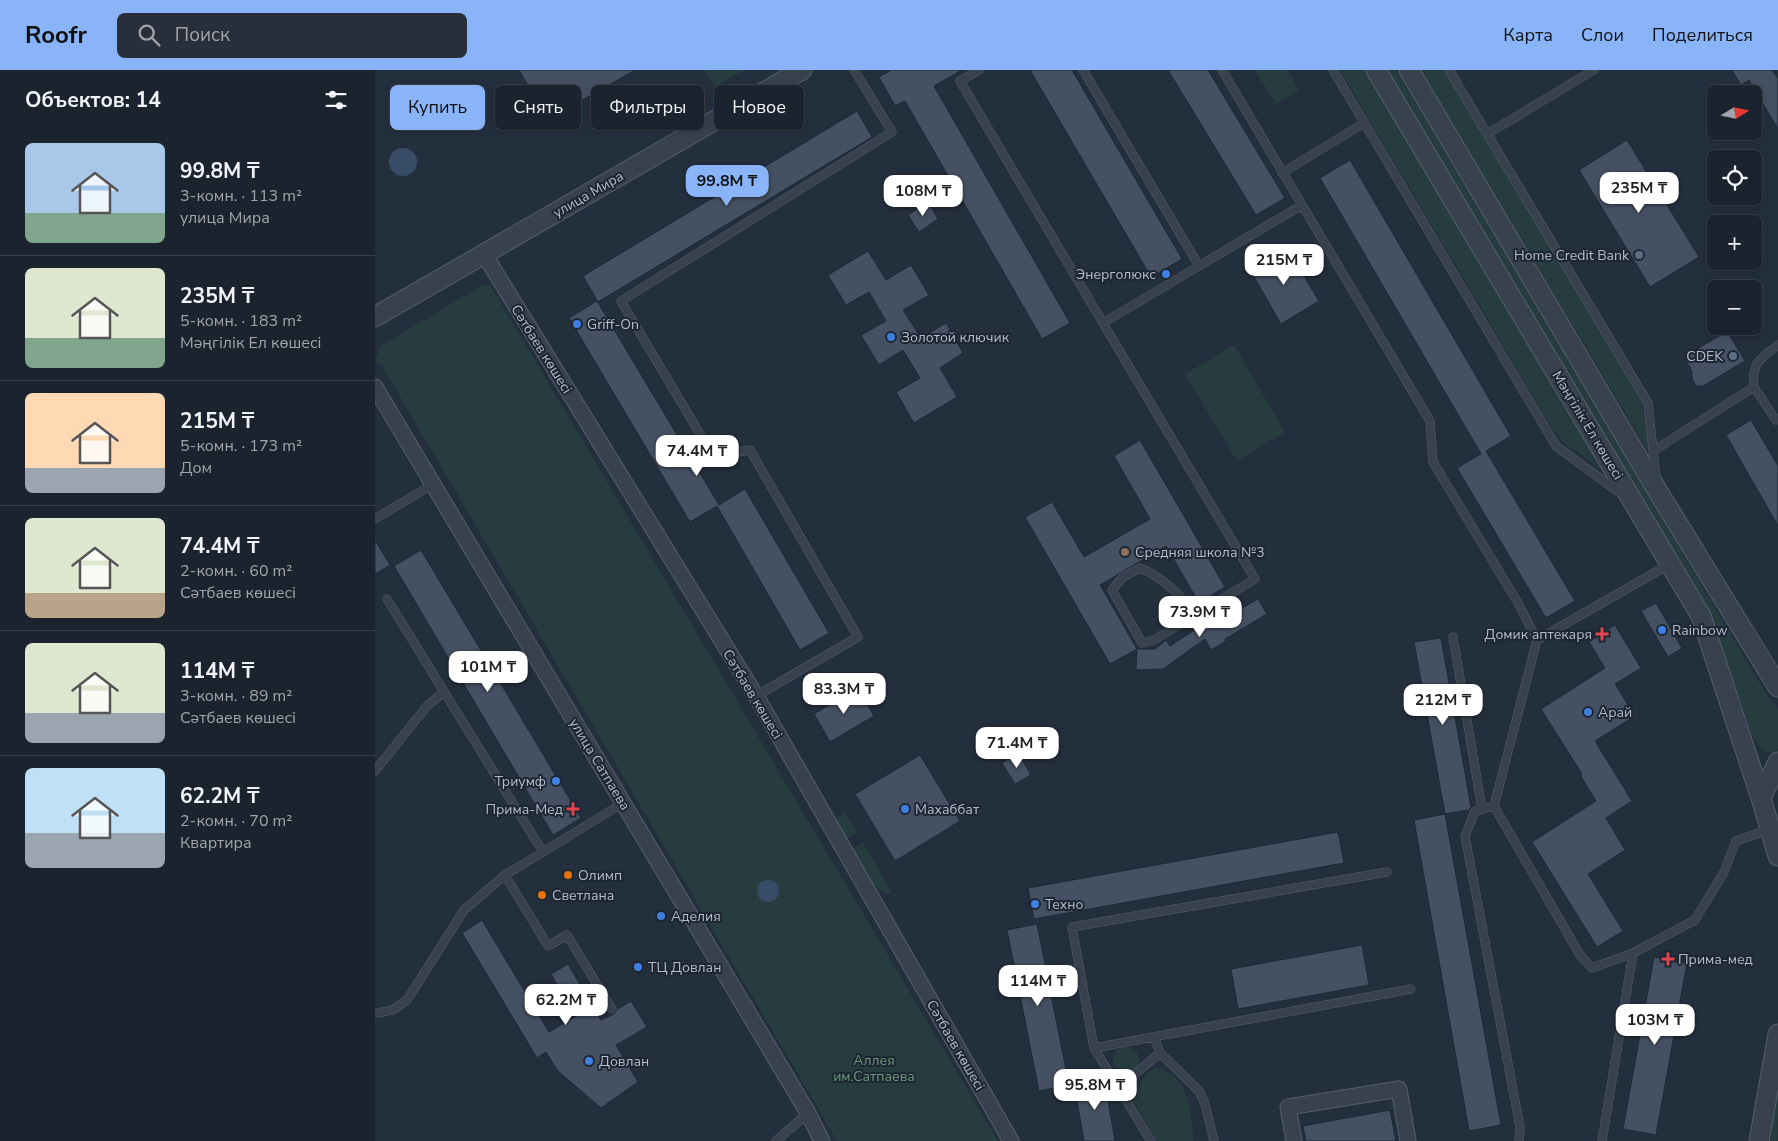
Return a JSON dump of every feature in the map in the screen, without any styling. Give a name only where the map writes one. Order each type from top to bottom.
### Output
[{"type":"street","name":"улица Мира","points":[[375,317],[802,70]]},
{"type":"street","name":"Мәңгілік Ел көшесі","points":[[1376,70],[1701,616],[1712,644],[1778,856]]},
{"type":"street","name":"Мәңгілік Ел көшесі","points":[[1409,70],[1657,490],[1778,687]]},
{"type":"street","name":"Сәтбаев көшесі","points":[[484,254],[756,696],[1011,1141]]},
{"type":"street","name":"улица Сатпаева","points":[[375,387],[808,1113],[822,1141]]},
{"type":"street","points":[[1761,798],[1778,762]]},
{"type":"street","points":[[1759,1141],[1778,1034]]},
{"type":"street","points":[[1294,1141],[1288,1107],[1399,1089],[1408,1141]]},
{"type":"lane","points":[[756,696],[858,637],[750,450],[713,456],[621,301],[892,132],[854,70]]},
{"type":"lane","points":[[979,70],[960,81],[1255,579],[1154,640],[1142,643],[1112,590],[1123,577],[1139,568],[1154,573],[1176,592],[1196,614]]},
{"type":"lane","points":[[1083,70],[1199,266]]},
{"type":"lane","points":[[1222,70],[1431,421],[1433,462],[1518,603],[1537,640],[1494,806],[1580,955],[1592,968],[1633,952],[1695,920],[1724,872],[1736,841],[1770,829]]},
{"type":"lane","points":[[1333,70],[1556,446],[1635,504]]},
{"type":"lane","points":[[1449,70],[1647,403],[1657,490]]},
{"type":"lane","points":[[1487,134],[1594,70]]},
{"type":"lane","points":[[1283,173],[1364,124]]},
{"type":"lane","points":[[1103,323],[1302,205]]},
{"type":"lane","points":[[1778,346],[1759,359],[1752,371],[1753,386],[1778,421]]},
{"type":"lane","points":[[1653,450],[1686,432],[1753,386]]},
{"type":"lane","points":[[375,519],[433,484]]},
{"type":"lane","points":[[1537,640],[1670,564]]},
{"type":"lane","points":[[387,599],[543,852]]},
{"type":"lane","points":[[1453,637],[1482,809]]},
{"type":"lane","points":[[375,771],[427,706],[445,692]]},
{"type":"lane","points":[[377,1013],[393,1010],[407,1000],[464,910],[505,875],[623,803]]},
{"type":"lane","points":[[1494,806],[1475,811],[1465,836],[1520,1127],[1519,1141]]},
{"type":"lane","points":[[1151,1141],[1094,1048],[1072,927],[1387,872]]},
{"type":"lane","points":[[505,875],[548,946],[567,935],[612,1009]]},
{"type":"lane","points":[[1602,1141],[1633,952]]},
{"type":"lane","points":[[1094,1048],[1411,989]]},
{"type":"lane","points":[[1154,1037],[1160,1053],[1199,1091],[1205,1104],[1214,1141]]},
{"type":"lane","points":[[1117,1088],[1160,1053]]},
{"type":"lane","points":[[776,1141],[808,1113]]},
{"type":"green space","points":[[705,70],[744,70],[718,85],[714,85]]},
{"type":"green space","points":[[1255,70],[1288,70],[1299,90],[1276,104]]},
{"type":"green space","points":[[1340,70],[1366,70],[1608,474],[1564,443],[1552,428]]},
{"type":"green space","points":[[1386,70],[1396,70],[1765,692],[1778,709],[1778,752],[1766,752],[1755,741],[1710,618]]},
{"type":"green space","points":[[1423,70],[1447,70],[1641,398],[1650,454],[1426,80]]},
{"type":"green space","name":"Аллея им.Сатпаева","points":[[487,285],[492,288],[998,1141],[837,1141],[381,364],[375,363],[380,346],[481,286]]},
{"type":"green space","points":[[1234,345],[1285,432],[1237,461],[1185,374]]},
{"type":"green space","points":[[845,813],[857,832],[846,839],[834,820]]},
{"type":"green space","points":[[863,843],[892,893],[886,894],[874,886],[852,849]]},
{"type":"green space","points":[[1126,1047],[1135,1051],[1139,1060],[1135,1069],[1126,1073],[1117,1069],[1113,1060],[1117,1051]]},
{"type":"green space","points":[[1156,1068],[1168,1072],[1183,1087],[1187,1096],[1194,1141],[1157,1141],[1130,1095],[1147,1073]]},
{"type":"green space","points":[[1778,1082],[1777,1141],[1768,1141]]},
{"type":"water","points":[[403,148],[413,152],[417,162],[413,172],[403,176],[393,172],[389,162],[393,152]]},
{"type":"water","points":[[768,880],[776,883],[779,891],[776,899],[768,902],[760,899],[757,891],[760,883]]},
{"type":"building","points":[[519,70],[635,70],[609,85],[591,85],[591,95],[581,101],[581,85],[528,85]]},
{"type":"building","points":[[891,70],[962,70],[934,86],[1070,323],[1042,339],[905,101],[895,106],[879,77]]},
{"type":"building","points":[[1030,70],[1072,70],[1182,259],[1151,277]]},
{"type":"building","points":[[1168,70],[1208,70],[1285,198],[1256,215]]},
{"type":"building","points":[[1732,70],[1772,70],[1778,79],[1778,129],[1763,104],[1763,85],[1752,85],[1749,80],[1741,85]]},
{"type":"building","points":[[857,111],[872,137],[598,302],[583,276]]},
{"type":"building","points":[[1627,140],[1699,257],[1650,287],[1579,170]]},
{"type":"building","points":[[1350,160],[1511,436],[1486,451],[1575,601],[1546,618],[1457,468],[1481,454],[1320,178]]},
{"type":"building","points":[[928,202],[938,219],[919,232],[908,215]]},
{"type":"building","points":[[1287,248],[1319,301],[1281,324],[1250,270]]},
{"type":"building","name":"Золотой ключик","points":[[868,251],[886,280],[911,265],[929,295],[903,310],[921,338],[946,323],[963,353],[940,368],[957,397],[914,423],[896,392],[920,378],[903,350],[879,365],[861,335],[886,321],[869,292],[846,305],[828,275]]},
{"type":"building","points":[[597,301],[719,505],[745,489],[829,633],[800,650],[717,506],[690,522],[569,318]]},
{"type":"building","points":[[1720,335],[1729,335],[1745,361],[1703,386],[1696,386],[1692,379],[1692,371],[1684,357]]},
{"type":"building","points":[[1751,420],[1778,466],[1778,526],[1726,435]]},
{"type":"building","name":"Средняя школа №3","points":[[1140,440],[1225,587],[1199,603],[1166,546],[1100,585],[1137,649],[1110,664],[1025,517],[1052,502],[1084,557],[1150,519],[1114,456]]},
{"type":"building","points":[[375,540],[390,565],[375,574]]},
{"type":"building","points":[[421,550],[581,818],[553,835],[394,566]]},
{"type":"building","points":[[1258,599],[1267,614],[1225,639],[1226,641],[1211,650],[1205,639],[1163,669],[1136,670],[1137,649],[1155,649],[1166,640],[1170,646],[1213,618],[1216,623]]},
{"type":"building","name":"Rainbow","points":[[1656,603],[1682,648],[1668,657],[1641,611]]},
{"type":"building","points":[[1615,625],[1641,668],[1615,684],[1635,716],[1595,741],[1632,801],[1606,818],[1625,850],[1588,874],[1623,931],[1597,947],[1532,842],[1596,801],[1580,775],[1582,774],[1541,709],[1605,668],[1589,642]]},
{"type":"building","points":[[1441,638],[1471,807],[1469,810],[1445,814],[1414,642]]},
{"type":"building","points":[[857,688],[874,716],[830,742],[814,714]]},
{"type":"building","points":[[1018,753],[1031,775],[1015,784],[1002,763]]},
{"type":"building","points":[[920,755],[960,821],[895,861],[855,794]]},
{"type":"building","points":[[1445,814],[1501,1125],[1469,1131],[1414,820]]},
{"type":"building","points":[[1338,832],[1344,863],[1034,919],[1028,888]]},
{"type":"building","points":[[482,920],[549,1032],[576,1016],[551,974],[568,964],[601,1020],[614,1014],[618,1009],[631,1001],[647,1027],[616,1045],[638,1082],[601,1108],[557,1070],[546,1052],[537,1058],[462,933]]},
{"type":"building","points":[[1037,924],[1069,1085],[1039,1091],[1007,930]]},
{"type":"building","points":[[1362,945],[1369,985],[1238,1009],[1231,969]]},
{"type":"building","points":[[1654,957],[1687,963],[1656,1135],[1623,1129]]},
{"type":"building","points":[[1104,1078],[1115,1141],[1084,1141],[1074,1084]]},
{"type":"building","points":[[1390,1110],[1396,1141],[1306,1141],[1303,1126]]},
{"type":"place","name":"Home Credit Bank","points":[[1639,255]]},
{"type":"place","name":"Энерголюкс","points":[[1166,274]]},
{"type":"place","name":"Griff-On","points":[[577,324]]},
{"type":"place","name":"Золотой ключик","points":[[891,337]]},
{"type":"place","name":"CDEK","points":[[1733,356]]},
{"type":"place","name":"Средняя школа №3","points":[[1125,552]]},
{"type":"place","name":"Rainbow","points":[[1662,630]]},
{"type":"place","name":"Домик аптекаря","points":[[1602,634]]},
{"type":"place","name":"Арай","points":[[1588,712]]},
{"type":"place","name":"Триумф","points":[[556,781]]},
{"type":"place","name":"Прима-Мед","points":[[573,809]]},
{"type":"place","name":"Махаббат","points":[[905,809]]},
{"type":"place","name":"Олимп","points":[[568,875]]},
{"type":"place","name":"Светлана","points":[[542,895]]},
{"type":"place","name":"Техно","points":[[1035,904]]},
{"type":"place","name":"Аделия","points":[[661,916]]},
{"type":"place","name":"Прима-мед","points":[[1668,959]]},
{"type":"place","name":"ТЦ Довлан","points":[[638,967]]},
{"type":"place","name":"Довлан","points":[[589,1061]]}]
